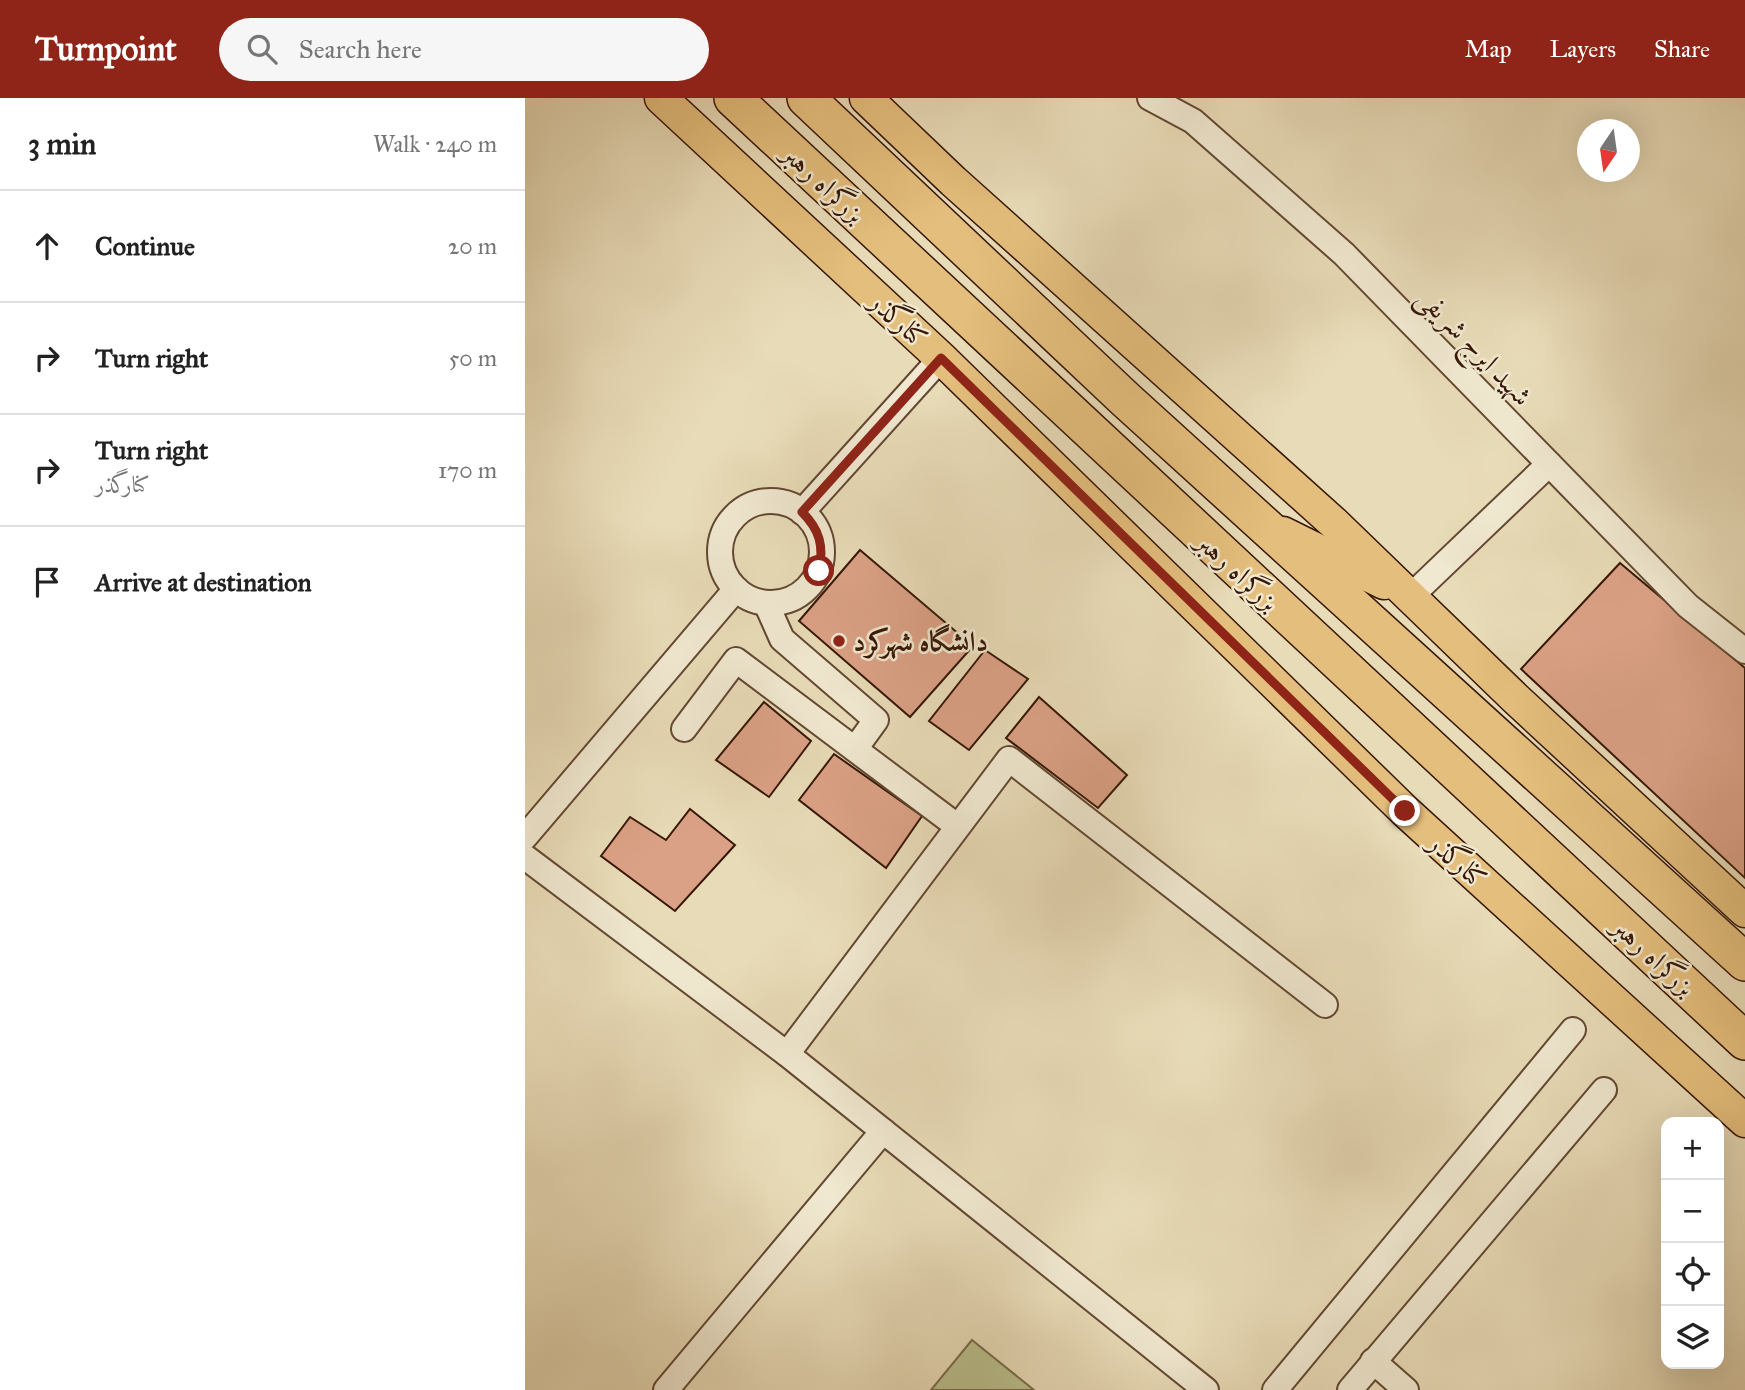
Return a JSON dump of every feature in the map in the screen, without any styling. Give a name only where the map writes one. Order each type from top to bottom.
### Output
[{"type":"highway","name":"بزرگراه رهبر","points":[[733,98],[1745,1041]]},
{"type":"highway","name":"بزرگراه رهبر","points":[[806,98],[1262,523],[1745,962]]},
{"type":"main road","name":"کنارگذر","points":[[661,98],[941,358],[1405,811],[1745,1121]]},
{"type":"main road","points":[[866,98],[953,181],[1335,524],[1745,911]]},
{"type":"main road","points":[[1262,523],[1410,597]]},
{"type":"street","name":"شهید ایرج شریفی","points":[[1150,98],[1193,121],[1344,254],[1688,606],[1745,651]]},
{"type":"street","points":[[802,512],[941,358]]},
{"type":"street","points":[[1410,597],[1549,464]]},
{"type":"street","points":[[770,502],[787,504],[802,512],[813,523],[821,538],[819,571],[810,586],[798,596],[782,602],[766,603],[750,598],[736,589],[726,576],[720,559],[721,542],[733,520],[753,505],[770,502]]},
{"type":"street","points":[[525,837],[736,589]]},
{"type":"street","points":[[766,603],[782,639],[876,720],[855,749]]},
{"type":"street","points":[[684,729],[736,660],[957,826]]},
{"type":"street","points":[[787,1054],[1009,759],[1325,1004]]},
{"type":"street","points":[[525,857],[787,1054],[1206,1390]]},
{"type":"street","points":[[1275,1390],[1573,1030]]},
{"type":"street","points":[[1350,1390],[1604,1090]]},
{"type":"street","points":[[666,1390],[883,1131]]},
{"type":"street","points":[[1373,1361],[1406,1390]]},
{"type":"green space","points":[[972,1340],[1034,1390],[931,1390]]},
{"type":"building","points":[[860,550],[973,646],[910,717],[799,621]]},
{"type":"building","points":[[1620,563],[1745,668],[1745,878],[1521,669]]},
{"type":"building","points":[[985,650],[1028,679],[969,750],[929,721]]},
{"type":"building","points":[[1039,697],[1127,775],[1098,808],[1006,738]]},
{"type":"building","points":[[764,702],[811,741],[769,797],[716,760]]},
{"type":"building","points":[[834,754],[922,816],[886,868],[799,800]]},
{"type":"building","points":[[690,809],[735,845],[675,911],[601,856],[630,817],[666,840]]},
{"type":"place","name":"دانشگاه شهرکرد","points":[[839,641]]},
{"type":"route","points":[[819,571],[821,538],[813,523],[802,512],[941,358],[1405,811]]}]
